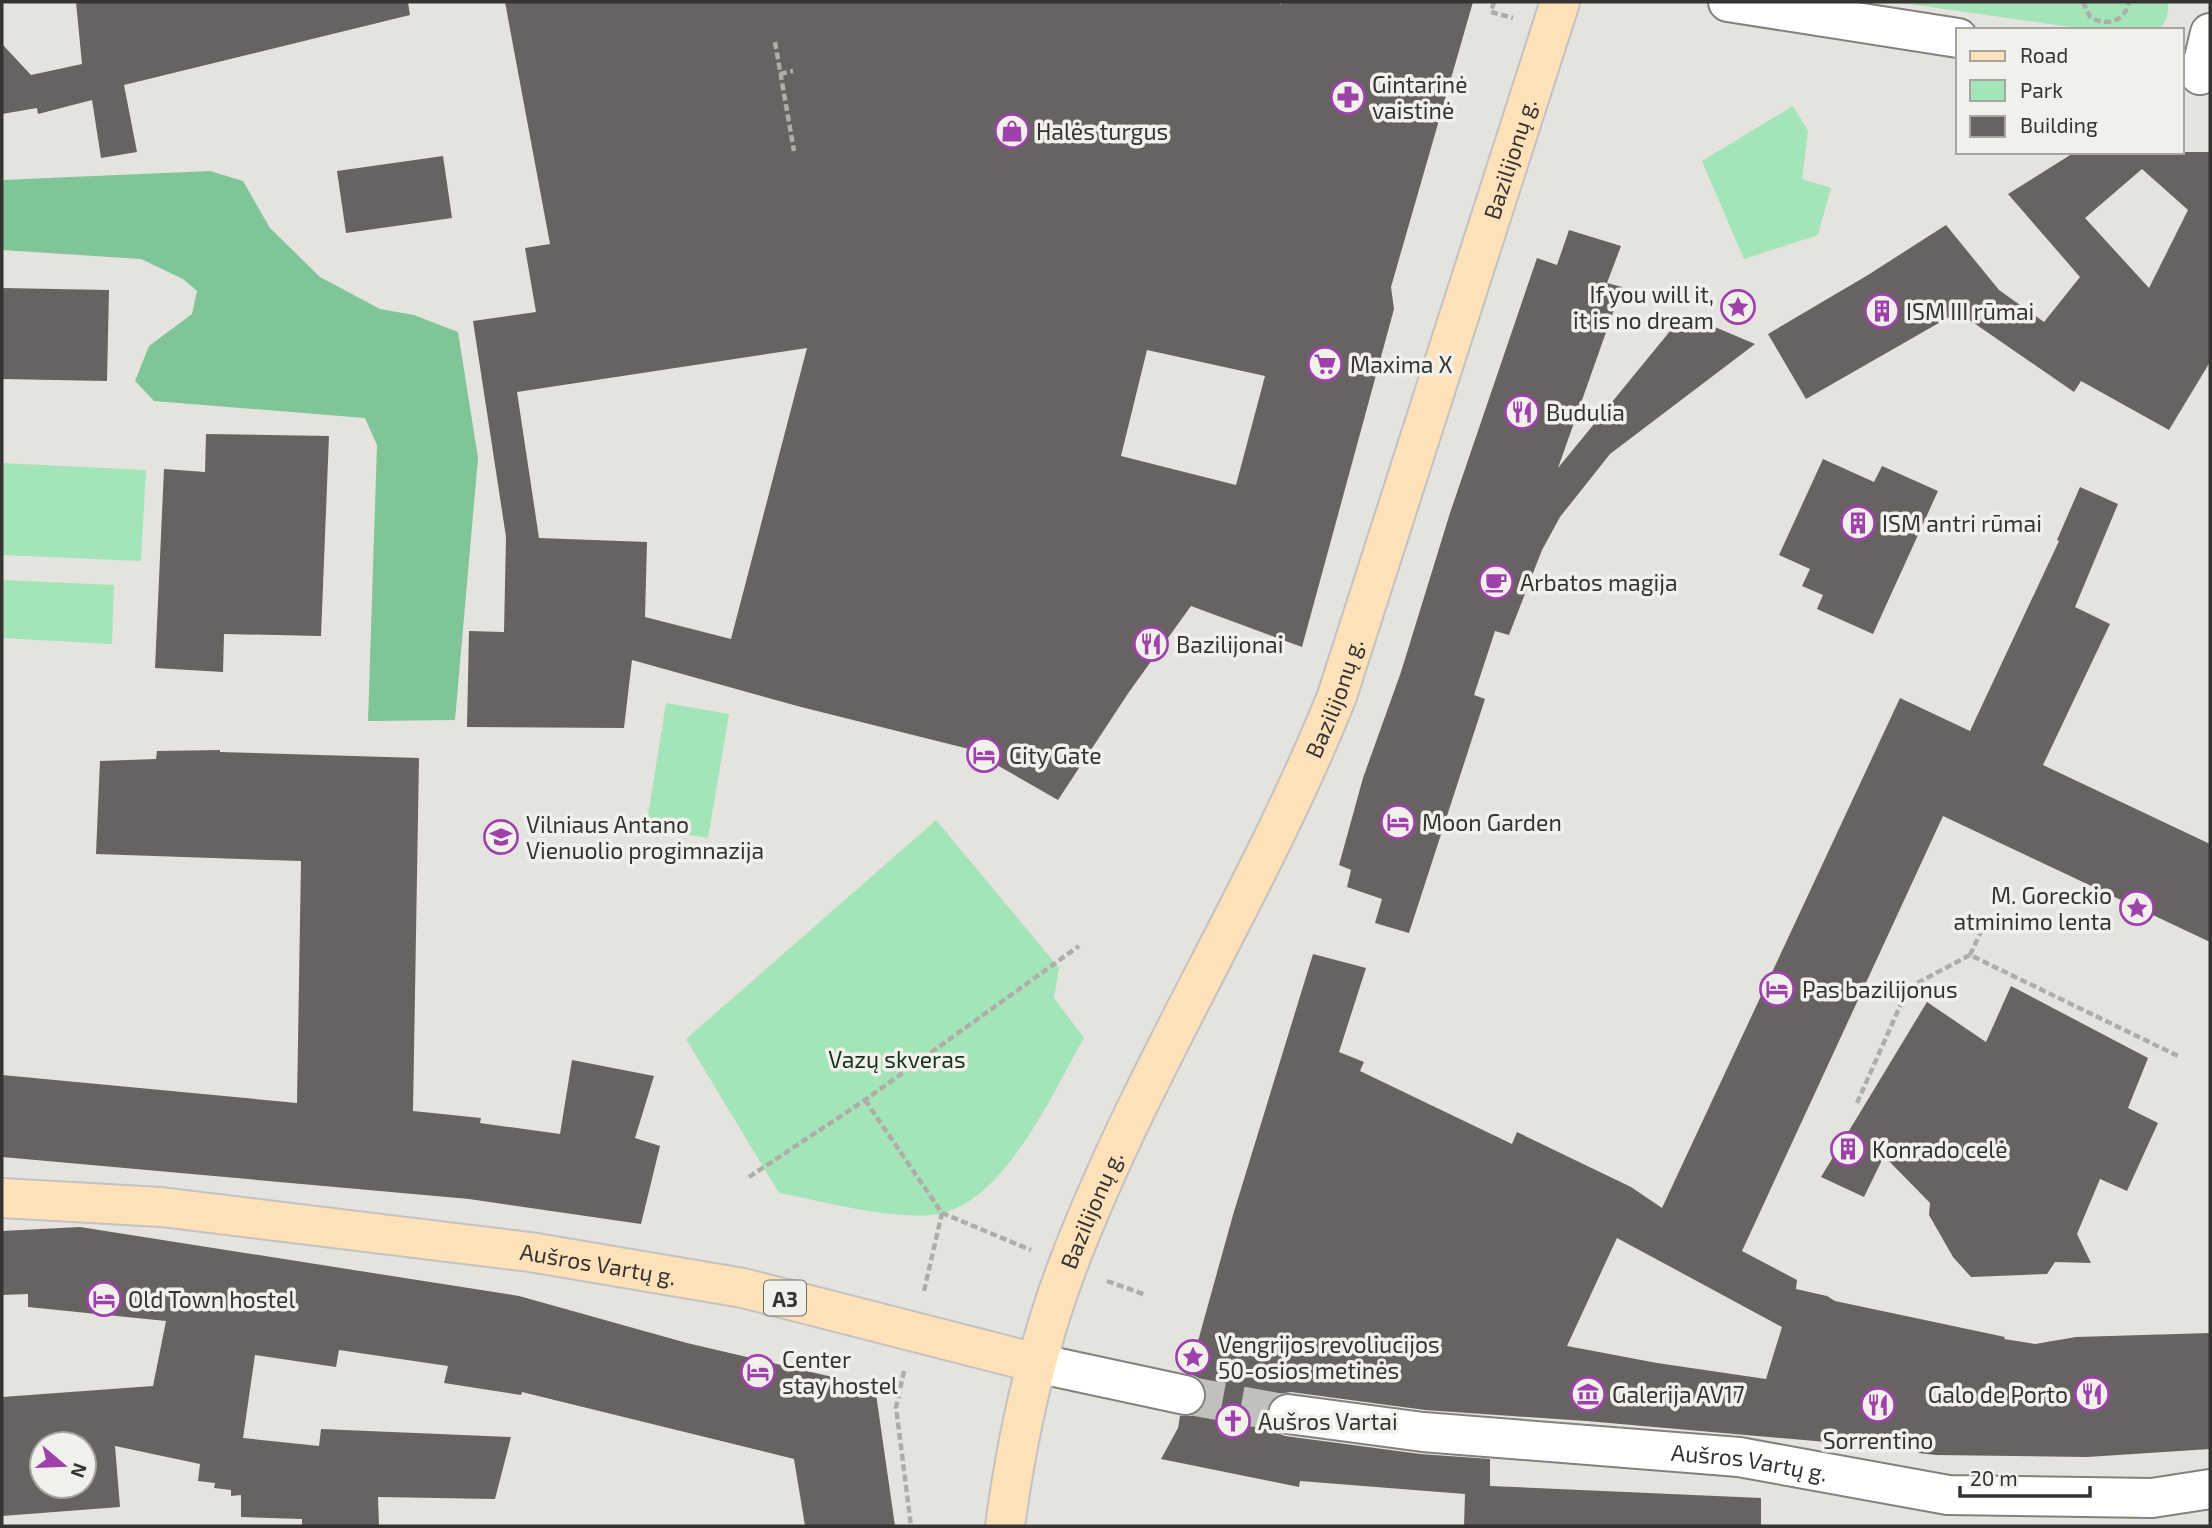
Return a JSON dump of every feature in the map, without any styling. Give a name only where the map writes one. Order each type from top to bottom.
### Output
[{"type":"main road","name":"Bazilijonų g.","points":[[1004,1526],[1013,1464],[1036,1363],[1068,1266],[1104,1179],[1271,843],[1315,751],[1337,695],[1560,2]]},
{"type":"main road","name":"Aušros Vartų g.","points":[[2,1198],[161,1207],[530,1252],[743,1288],[1036,1363]]},
{"type":"street","points":[[1728,2],[1956,38]]},
{"type":"street","points":[[2198,77],[2210,33]]},
{"type":"street","name":"Aušros Vartų g.","points":[[1036,1363],[1185,1395]]},
{"type":"street","name":"Aušros Vartų g.","points":[[1288,1413],[1423,1432],[1739,1457],[1948,1495],[2152,1498],[2210,1489]]},
{"type":"path","points":[[2083,2],[2090,17],[2104,23],[2119,19],[2129,7],[2129,2]]},
{"type":"path","points":[[775,42],[794,151]]},
{"type":"path","points":[[780,74],[793,71]]},
{"type":"path","points":[[1857,1103],[1908,988],[1970,955],[1986,921]]},
{"type":"path","points":[[748,1177],[865,1100],[1079,946]]},
{"type":"path","points":[[1970,955],[2178,1056]]},
{"type":"path","points":[[865,1100],[942,1213]]},
{"type":"green space","points":[[1895,2],[2168,2],[2165,20],[2160,28],[2078,28]]},
{"type":"green space","points":[[1793,106],[1808,131],[1802,179],[1831,188],[1818,235],[1744,259],[1702,161]]},
{"type":"green space","points":[[210,171],[243,181],[270,228],[320,277],[380,309],[414,315],[458,332],[478,458],[455,720],[368,721],[377,445],[365,418],[154,401],[135,381],[149,346],[192,314],[197,291],[183,279],[141,259],[2,250],[2,180]]},
{"type":"green space","points":[[2,463],[146,470],[141,561],[2,555]]},
{"type":"green space","points":[[2,580],[114,585],[112,644],[2,638]]},
{"type":"green space","points":[[666,703],[729,714],[708,838],[646,828]]},
{"type":"green space","name":"Vazų skveras","points":[[936,820],[1059,968],[1054,998],[1084,1038],[1026,1140],[988,1186],[966,1203],[943,1213],[906,1215],[862,1210],[779,1193],[686,1039]]},
{"type":"building","points":[[76,2],[408,2],[410,15],[124,85],[137,152],[101,158],[92,100],[38,114],[37,108],[2,114],[2,44],[31,75],[82,64]]},
{"type":"building","points":[[505,2],[1473,2],[1391,287],[1394,309],[1302,647],[1191,606],[1129,692],[1058,800],[969,749],[801,707],[632,660],[624,728],[467,727],[469,631],[504,632],[506,537],[473,321],[536,312],[525,248],[550,244]],"holes":[[[807,348],[731,639],[645,617],[647,542],[539,538],[517,392]],[[1147,350],[1265,376],[1236,485],[1121,456]]]},
{"type":"building","points":[[2210,152],[2210,362],[2169,430],[2081,381],[2074,392],[1958,312],[1806,399],[1768,334],[1946,225],[1999,290],[2044,322],[2080,277],[2008,194],[2072,154]],"holes":[[[2142,169],[2188,210],[2149,288],[2085,218]]]},
{"type":"building","points":[[443,156],[452,218],[346,233],[337,171]]},
{"type":"building","points":[[1569,230],[1621,246],[1607,283],[1622,287],[1558,468],[1684,314],[1755,344],[1610,454],[1560,517],[1542,550],[1509,635],[1495,631],[1474,695],[1485,699],[1409,933],[1375,923],[1382,899],[1347,887],[1351,870],[1339,865],[1363,778],[1401,672],[1450,513],[1537,258],[1557,265]]},
{"type":"building","points":[[2,288],[109,290],[107,381],[2,379]]},
{"type":"building","points":[[206,434],[329,436],[321,636],[224,634],[223,672],[155,668],[164,469],[205,472]]},
{"type":"building","name":"ISM antri rūmai","points":[[1823,459],[1874,482],[1882,466],[1938,491],[1873,634],[1817,609],[1823,595],[1802,586],[1810,569],[1779,555]]},
{"type":"building","points":[[2080,487],[2118,504],[2075,607],[2110,624],[2043,765],[2210,844],[2210,942],[1943,816],[1742,1251],[1797,1280],[1796,1289],[1827,1296],[1835,1301],[2005,1337],[2004,1339],[2035,1344],[2076,1337],[2210,1333],[2210,1449],[2087,1457],[1936,1455],[1918,1453],[1918,1450],[1425,1410],[1291,1392],[1279,1394],[1271,1400],[1266,1410],[1268,1423],[1275,1432],[1285,1436],[1420,1454],[1490,1459],[1490,1486],[1761,1498],[1761,1526],[1464,1526],[1465,1494],[1300,1481],[1299,1487],[1161,1459],[1178,1428],[1180,1416],[1192,1416],[1201,1410],[1206,1400],[1206,1388],[1199,1378],[1190,1374],[1193,1359],[1233,1215],[1313,954],[1366,968],[1339,1052],[1364,1062],[1360,1071],[1512,1144],[1517,1132],[1631,1187],[1662,1208],[1900,698],[1970,731],[2059,541],[2057,540]],"holes":[[[1617,1238],[1782,1327],[1766,1379],[1567,1346]]]},
{"type":"building","points":[[220,750],[419,758],[413,1111],[481,1118],[480,1123],[560,1134],[572,1060],[654,1076],[635,1138],[660,1146],[641,1224],[469,1199],[2,1157],[2,1075],[297,1103],[301,861],[96,854],[100,761],[156,759],[157,751]]},
{"type":"building","points":[[2011,986],[2148,1058],[2128,1108],[2158,1123],[2127,1191],[2100,1179],[2077,1234],[2091,1263],[2055,1262],[2047,1274],[1971,1277],[1953,1257],[1929,1215],[1930,1203],[1884,1156],[1864,1197],[1821,1177],[1927,1002],[1986,1042]]},
{"type":"building","points":[[80,1227],[519,1296],[687,1343],[875,1387],[895,1526],[805,1526],[794,1459],[522,1392],[521,1395],[444,1383],[448,1366],[339,1350],[336,1367],[255,1355],[243,1438],[319,1446],[321,1429],[511,1437],[495,1499],[378,1497],[379,1526],[302,1526],[302,1519],[241,1517],[241,1495],[231,1496],[231,1490],[214,1488],[215,1483],[198,1481],[200,1464],[115,1446],[120,1507],[2,1516],[2,1397],[153,1386],[166,1321],[28,1307],[28,1294],[2,1295],[2,1231]]},
{"type":"tunnel","points":[[1185,1395],[1288,1414]]},
{"type":"place","name":"Gintarinė vaistinė","points":[[1348,97]]},
{"type":"place","name":"Halės turgus","points":[[1012,131]]},
{"type":"place","name":"If you will it, it is no dream","points":[[1738,307]]},
{"type":"place","name":"ISM III rūmai","points":[[1882,311]]},
{"type":"place","name":"Maxima X","points":[[1325,364]]},
{"type":"place","name":"Budulia","points":[[1522,412]]},
{"type":"place","name":"ISM antri rūmai","points":[[1858,523]]},
{"type":"place","name":"Arbatos magija","points":[[1496,582]]},
{"type":"place","name":"Bazilijonai","points":[[1151,644]]},
{"type":"place","name":"City Gate","points":[[984,755]]},
{"type":"place","name":"Moon Garden","points":[[1398,822]]},
{"type":"place","name":"Vilniaus Antano Vienuolio progimnazija","points":[[501,837]]},
{"type":"place","name":"M. Goreckio atminimo lenta","points":[[2137,908]]},
{"type":"place","name":"Pas bazilijonus","points":[[1777,989]]},
{"type":"place","name":"Konrado celė","points":[[1848,1149]]},
{"type":"place","name":"Old Town hostel","points":[[104,1299]]},
{"type":"place","name":"Vengrijos revoliucijos 50-osios metinės","points":[[1193,1357]]},
{"type":"place","name":"Center stay hostel","points":[[758,1372]]},
{"type":"place","name":"Galerija AV17","points":[[1588,1394]]},
{"type":"place","name":"Galo de Porto","points":[[2092,1394]]},
{"type":"place","name":"Sorrentino","points":[[1878,1405]]},
{"type":"place","name":"Aušros Vartai","points":[[1233,1421]]}]
